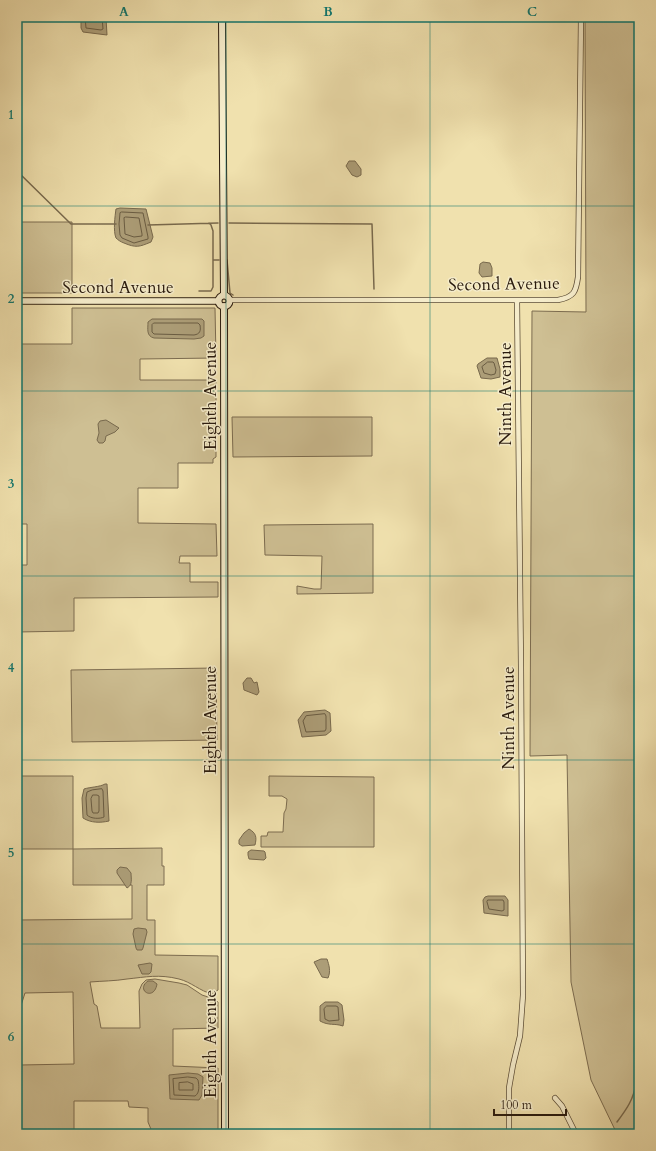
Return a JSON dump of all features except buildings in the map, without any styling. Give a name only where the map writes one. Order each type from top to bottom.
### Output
[{"type":"main road","points":[[222,17],[224,295],[229,300],[227,305],[224,306],[221,305],[218,300],[224,295]]},
{"type":"main road","name":"Eighth Avenue","points":[[224,306],[225,1134]]},
{"type":"street","name":"Second Avenue","points":[[229,300],[558,300],[572,295],[577,289],[578,277],[581,17]]},
{"type":"street","name":"Second Avenue","points":[[17,301],[218,300]]},
{"type":"street","name":"Ninth Avenue","points":[[509,1134],[510,1088],[513,1065],[520,1036],[523,995],[518,300]]},
{"type":"street","points":[[555,1098],[562,1106],[576,1134]]},
{"type":"shaded area","points":[[585,17],[639,17],[639,1134],[617,1134],[591,1080],[571,982],[567,755],[530,756],[532,311],[586,312]]},
{"type":"shaded area","points":[[17,222],[72,222],[72,293],[17,293]]},
{"type":"shaded area","points":[[72,308],[215,308],[216,358],[140,359],[140,380],[216,380],[216,457],[213,459],[213,463],[178,463],[178,488],[138,488],[138,523],[216,524],[217,556],[180,556],[179,563],[190,563],[190,582],[218,582],[218,597],[74,598],[74,631],[17,632],[17,565],[27,565],[27,524],[17,524],[17,344],[72,344]]},
{"type":"shaded area","points":[[232,417],[372,417],[372,456],[233,457]]},
{"type":"shaded area","points":[[373,524],[373,593],[297,594],[297,586],[321,589],[322,556],[265,555],[264,525]]},
{"type":"shaded area","points":[[216,668],[217,740],[72,742],[71,670]]},
{"type":"shaded area","points":[[17,776],[73,776],[73,849],[17,849]]},
{"type":"shaded area","points":[[269,776],[374,777],[374,847],[261,847],[261,836],[267,836],[268,832],[283,832],[284,813],[286,809],[287,799],[282,796],[269,796]]},
{"type":"shaded area","points":[[162,848],[164,885],[147,885],[147,920],[155,920],[155,955],[218,956],[218,990],[212,994],[203,991],[188,982],[172,977],[159,976],[90,982],[94,1004],[97,1006],[101,1028],[140,1028],[139,991],[142,984],[146,980],[155,979],[187,985],[202,995],[212,997],[218,1002],[218,1028],[173,1029],[173,1066],[218,1068],[218,1134],[153,1134],[148,1122],[148,1108],[129,1107],[128,1101],[74,1101],[74,1132],[101,1132],[101,1134],[17,1134],[17,1086],[19,1086],[20,1065],[74,1064],[73,992],[25,993],[17,1018],[17,920],[132,919],[132,885],[73,885],[73,849]]},
{"type":"water","points":[[81,18],[106,18],[107,35],[83,32],[81,28]]},
{"type":"water","points":[[349,161],[355,161],[361,169],[361,175],[357,177],[352,175],[346,166]]},
{"type":"water","points":[[116,209],[146,209],[153,237],[151,242],[140,246],[135,246],[123,243],[116,238],[114,228]]},
{"type":"water","points":[[483,262],[490,263],[492,268],[492,276],[482,277],[479,273],[480,264]]},
{"type":"water","points":[[152,319],[202,319],[204,321],[204,336],[194,339],[154,338],[150,336],[148,332],[148,322]]},
{"type":"water","points":[[487,358],[497,358],[500,369],[500,377],[491,379],[481,378],[477,366]]},
{"type":"water","points":[[106,420],[119,428],[115,432],[106,436],[103,443],[99,443],[97,440],[99,433],[98,424],[100,421]]},
{"type":"water","points":[[247,678],[251,678],[254,683],[257,682],[259,692],[257,695],[244,690],[243,683]]},
{"type":"water","points":[[325,710],[330,713],[331,731],[326,735],[302,737],[298,720],[304,712]]},
{"type":"water","points":[[107,784],[109,821],[96,822],[83,818],[82,798],[84,789]]},
{"type":"water","points":[[249,829],[255,836],[255,845],[242,846],[239,844],[239,840]]},
{"type":"water","points":[[251,850],[264,851],[266,858],[264,860],[249,859],[248,852]]},
{"type":"water","points":[[120,867],[127,868],[131,873],[131,883],[127,888],[117,873],[117,870]]},
{"type":"water","points":[[488,896],[505,896],[508,900],[508,916],[484,913],[483,900]]},
{"type":"water","points":[[134,929],[146,929],[147,932],[142,950],[137,950],[133,934]]},
{"type":"water","points":[[321,959],[327,959],[330,970],[328,978],[322,977],[314,962]]},
{"type":"water","points":[[152,964],[151,972],[149,974],[142,974],[138,965]]},
{"type":"water","points":[[148,981],[153,981],[157,984],[152,992],[146,993],[144,988]]},
{"type":"water","points":[[325,1002],[338,1002],[342,1005],[344,1020],[343,1026],[320,1021],[320,1006]]},
{"type":"water","points":[[188,1073],[198,1074],[203,1077],[202,1095],[199,1100],[170,1099],[169,1075]]},
{"type":"waterway","points":[[17,171],[71,224],[116,224]]},
{"type":"waterway","points":[[199,291],[211,291],[213,287],[213,231],[209,223]]},
{"type":"waterway","points":[[148,225],[218,223]]},
{"type":"waterway","points":[[229,223],[372,224],[374,289]]},
{"type":"waterway","points":[[213,260],[219,260]]},
{"type":"waterway","points":[[227,260],[230,293],[233,295]]},
{"type":"waterway","points":[[617,1122],[629,1104],[635,1089],[635,1043],[639,1031]]}]
